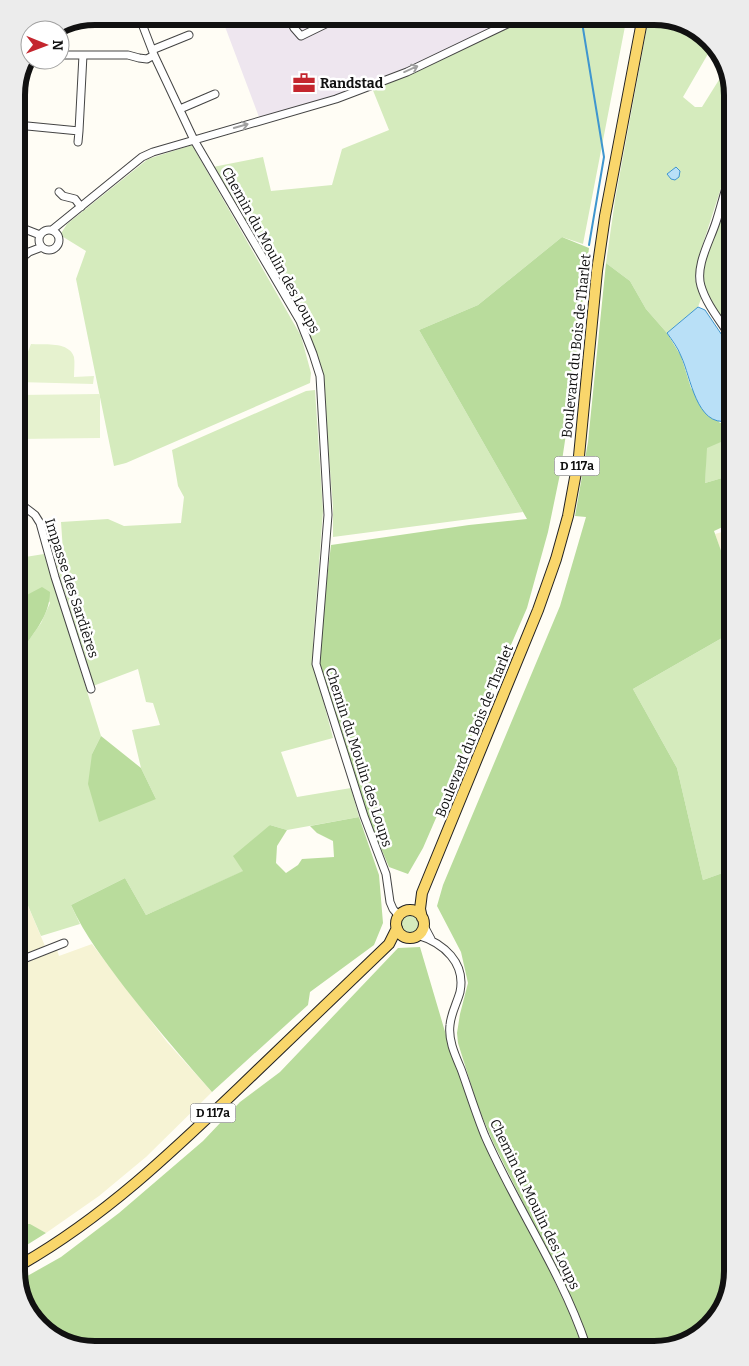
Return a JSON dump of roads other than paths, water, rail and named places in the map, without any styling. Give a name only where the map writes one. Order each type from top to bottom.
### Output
[{"type":"main road","name":"Boulevard du Bois de Tharlet","points":[[423,921],[420,909],[422,893],[538,610],[556,559],[568,516],[579,456],[597,271],[605,216],[641,25]]},
{"type":"main road","name":"Boulevard du Bois de Tharlet","points":[[403,913],[422,893]]},
{"type":"main road","points":[[403,913],[418,913],[423,921],[418,935],[410,937],[405,937],[399,932],[396,924],[403,913]]},
{"type":"main road","name":"D 117a","points":[[25,1262],[63,1240],[107,1208],[195,1131],[389,944],[397,928]]},
{"type":"main road","name":"D 117a","points":[[389,944],[405,937]]},
{"type":"street","name":"Chemin du Moulin des Loups","points":[[142,25],[153,53],[194,140],[300,321],[320,376],[328,515],[316,664],[364,816],[386,874],[392,909],[403,913]]},
{"type":"street","points":[[292,25],[301,36],[324,25]]},
{"type":"street","points":[[55,233],[65,220],[142,157],[153,152],[336,99],[407,72],[505,25]]},
{"type":"street","points":[[70,55],[128,55],[148,59],[153,53],[189,35]]},
{"type":"street","points":[[78,142],[83,55]]},
{"type":"street","points":[[180,109],[215,94]]},
{"type":"street","points":[[25,126],[78,131]]},
{"type":"street","points":[[59,192],[63,196],[75,199],[82,206]]},
{"type":"street","points":[[724,194],[699,276],[700,285],[709,304],[724,327]]},
{"type":"street","points":[[25,229],[40,235]]},
{"type":"street","points":[[46,230],[55,233],[58,242],[53,248],[46,249],[42,246],[39,240],[40,235],[46,230]]},
{"type":"street","points":[[25,255],[42,246]]},
{"type":"street","name":"Impasse des Sardières","points":[[25,507],[35,515],[40,523],[91,688]]},
{"type":"street","name":"Chemin du Moulin des Loups","points":[[423,921],[431,939]]},
{"type":"street","name":"Chemin du Moulin des Loups","points":[[418,935],[431,939],[449,953],[460,969],[460,992],[450,1025],[451,1043],[485,1136],[578,1321],[585,1341]]},
{"type":"street","points":[[25,958],[64,943]]},
{"type":"water","points":[[676,167],[680,171],[679,177],[675,180],[671,179],[667,174]]},
{"type":"water","points":[[698,307],[705,310],[724,338],[724,421],[717,421],[702,409],[696,399],[680,353],[667,333]]},
{"type":"waterway","points":[[582,25],[604,157],[589,245]]},
{"type":"place","name":"Randstad","points":[[304,83]]}]
